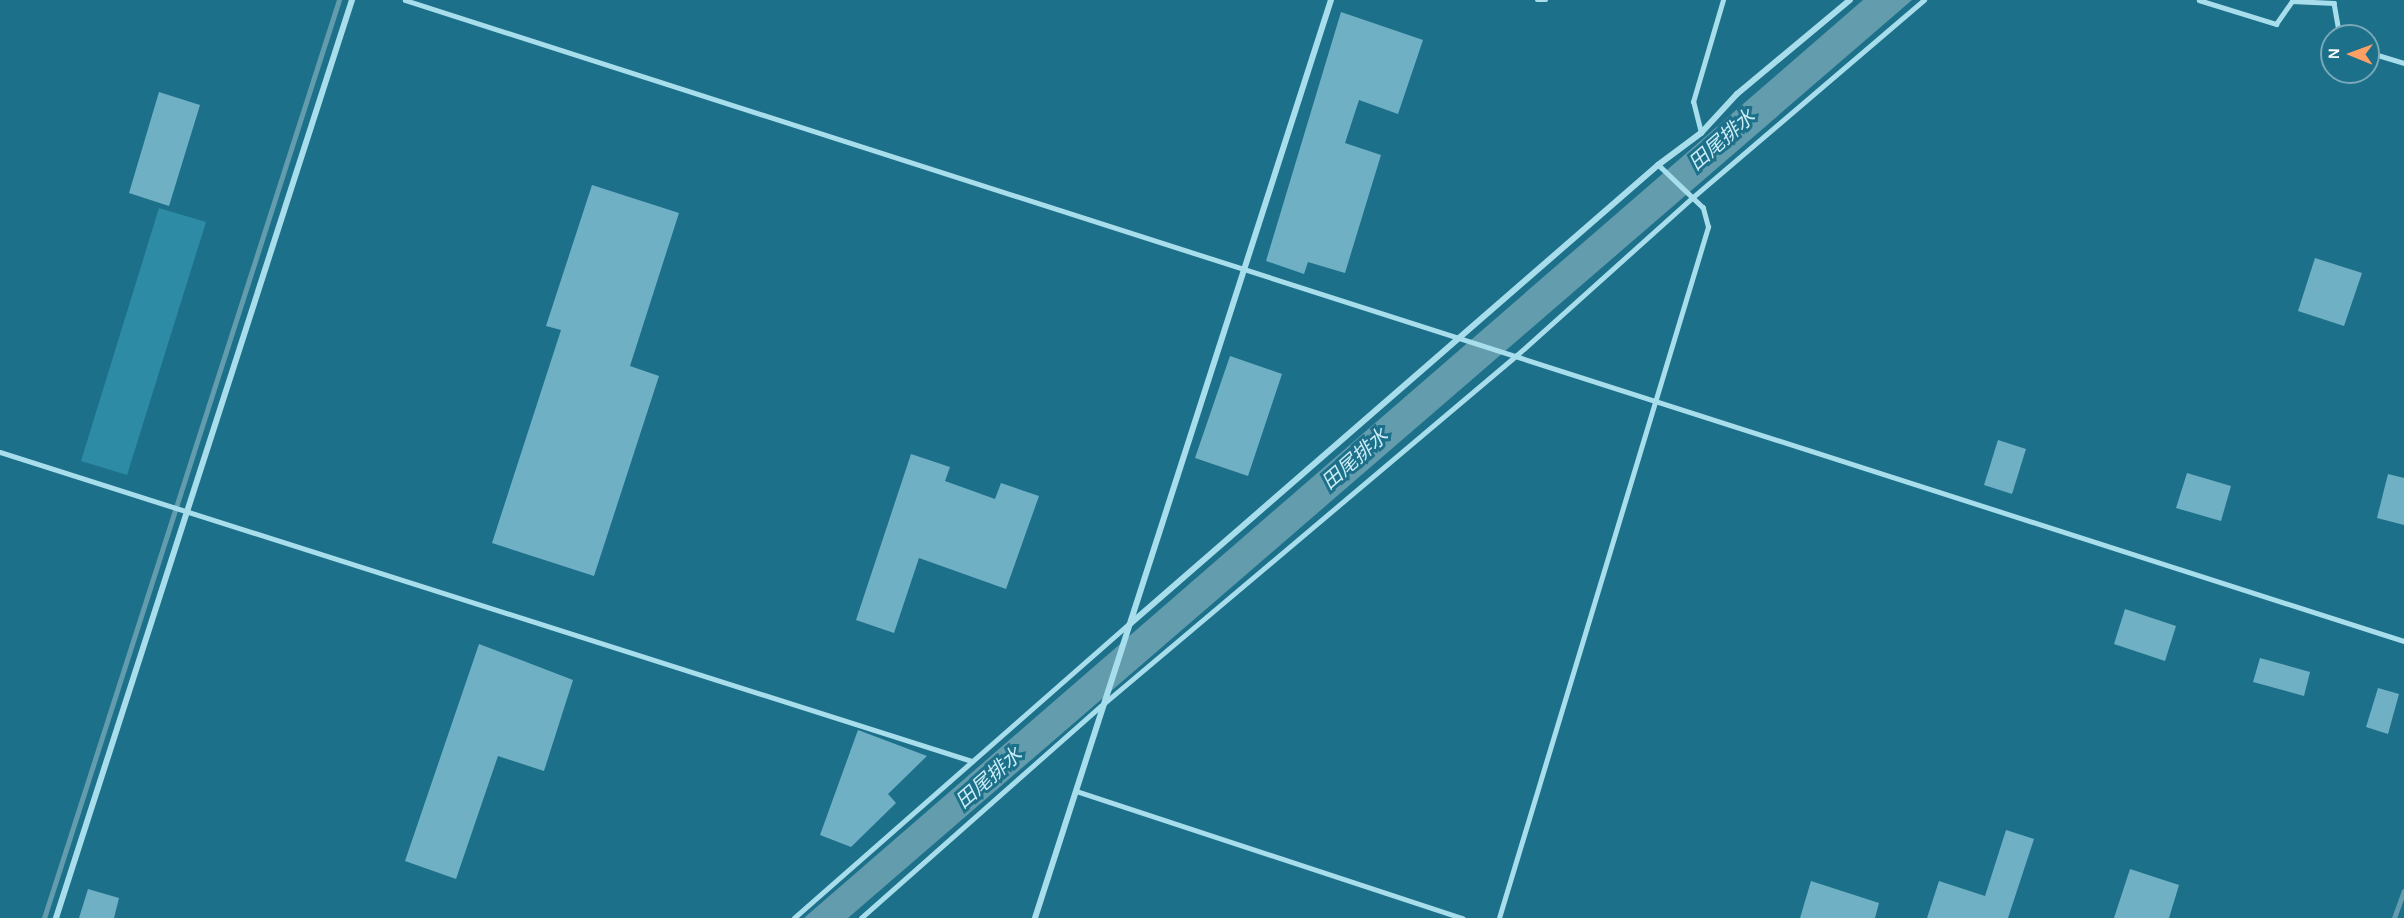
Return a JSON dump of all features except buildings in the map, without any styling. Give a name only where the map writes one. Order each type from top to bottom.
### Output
[{"type":"street","points":[[56,918],[352,0]]},
{"type":"street","points":[[1035,918],[1101,706],[1246,267],[1331,0]]},
{"type":"street","points":[[1128,625],[1464,337],[1658,165],[1701,133],[1737,94],[1850,0]]},
{"type":"lane","points":[[405,0],[1655,398],[2404,641]]},
{"type":"lane","points":[[1537,0],[1546,0]]},
{"type":"lane","points":[[1701,133],[1693,102],[1723,0]]},
{"type":"lane","points":[[861,918],[1101,706],[1517,355],[1692,198],[1924,0]]},
{"type":"lane","points":[[2199,0],[2276,24],[2292,2],[2334,3],[2338,24]]},
{"type":"lane","points":[[2380,56],[2404,63]]},
{"type":"lane","points":[[1498,918],[1708,227],[1703,208],[1658,165]]},
{"type":"lane","points":[[0,452],[186,514],[972,761]]},
{"type":"lane","points":[[794,918],[1128,625]]},
{"type":"lane","points":[[1076,791],[1463,918]]},
{"type":"shaded area","points":[[159,208],[206,222],[127,475],[81,461]]},
{"type":"water","name":"田尾排水","points":[[1863,0],[1912,0],[848,918],[804,918]]},
{"type":"waterway","points":[[44,918],[339,0]]},
{"type":"waterway","points":[[2394,918],[2404,891]]}]
